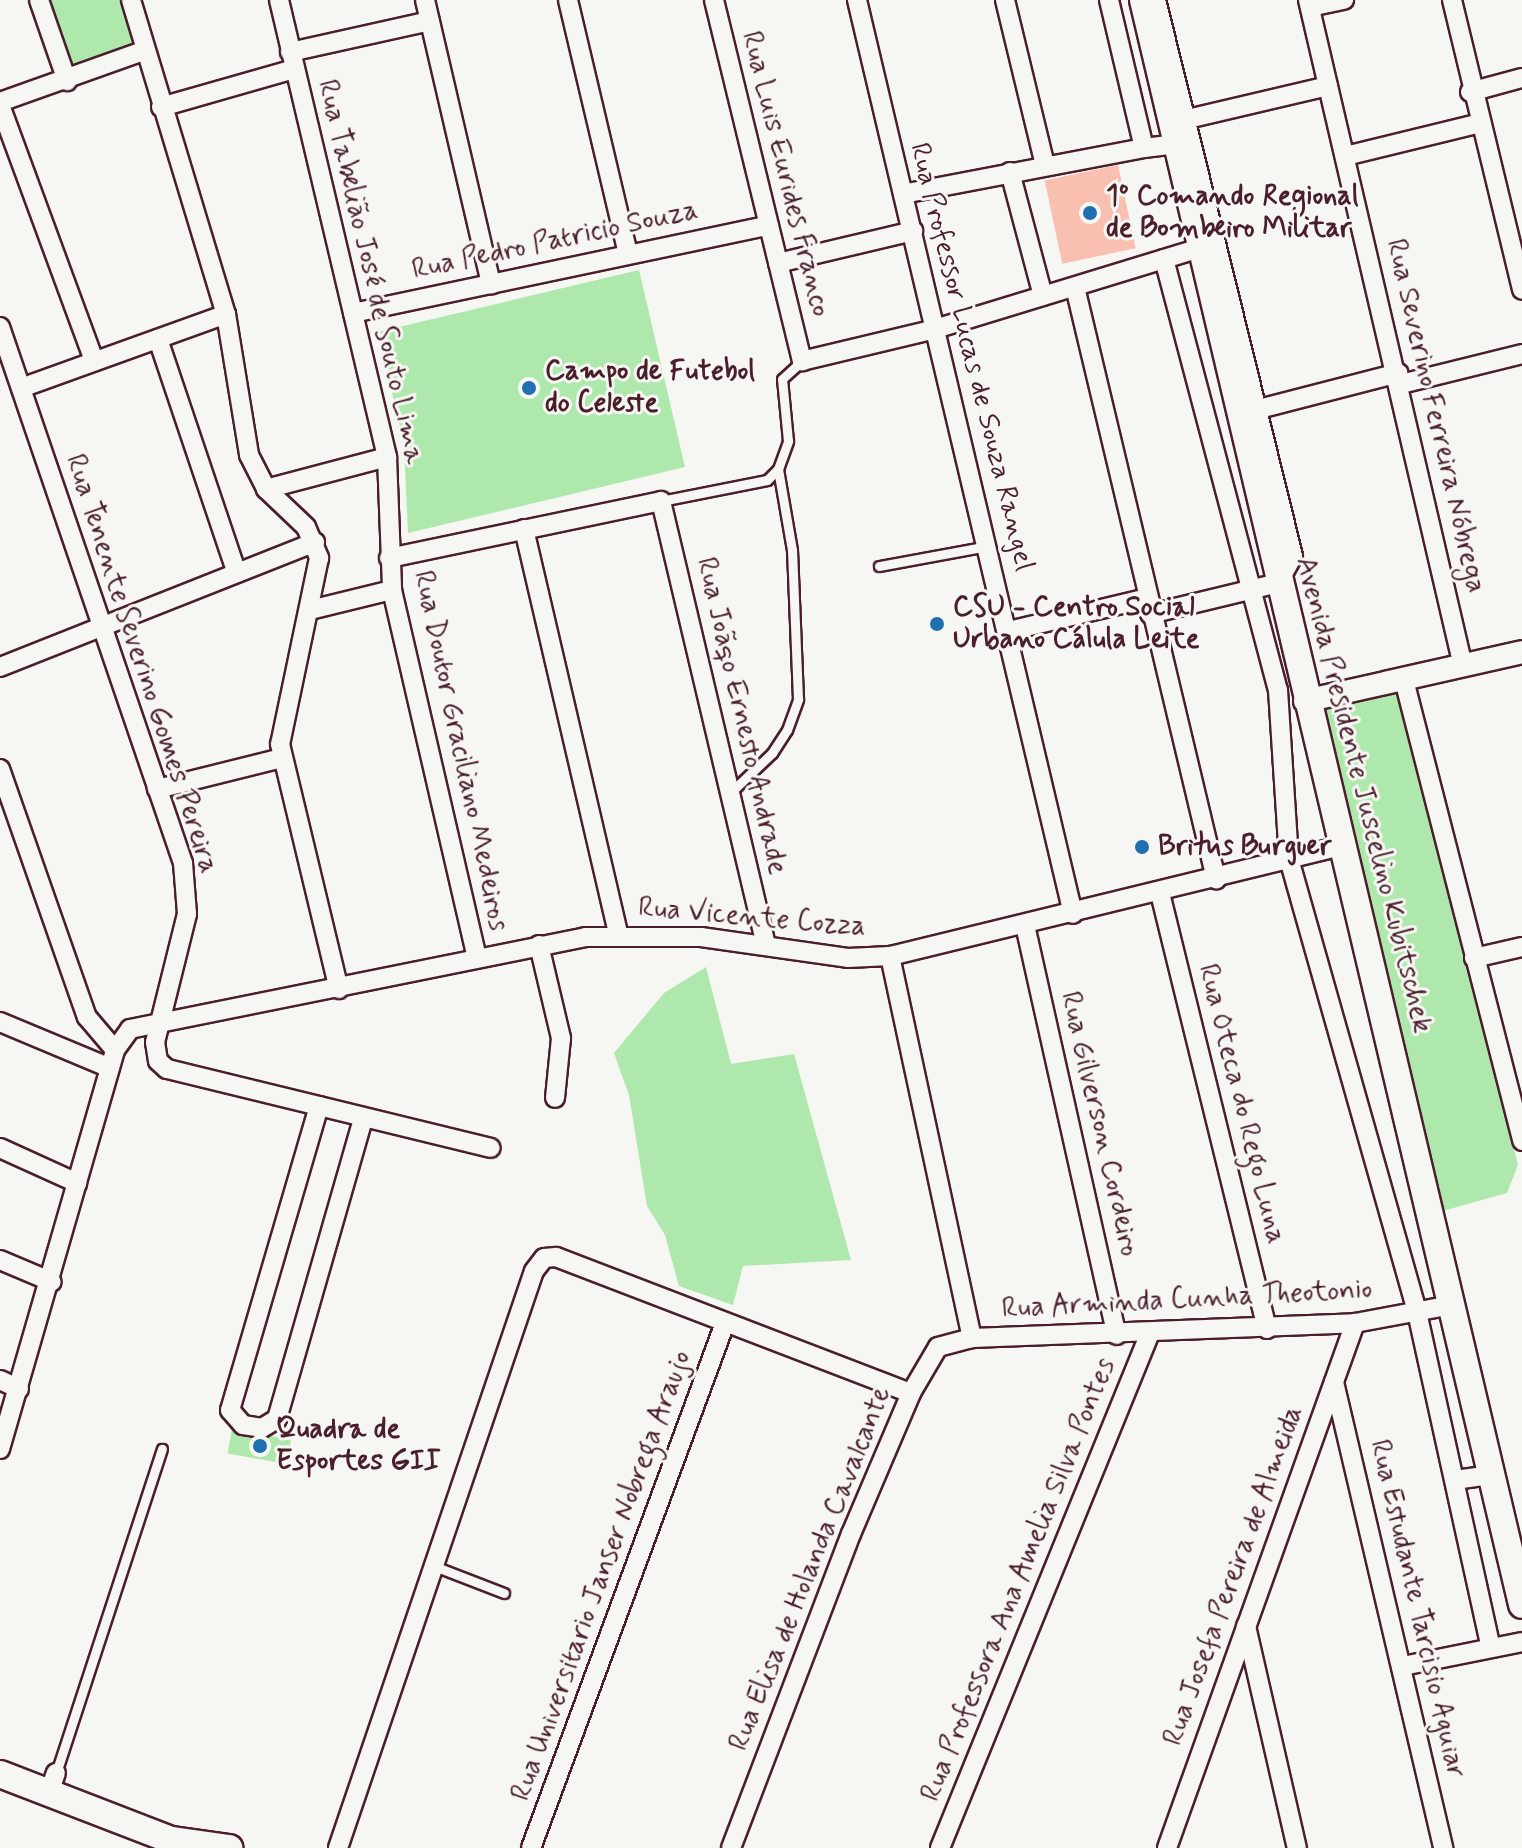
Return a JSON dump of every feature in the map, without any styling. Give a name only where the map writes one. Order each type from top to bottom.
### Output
[{"type":"main road","name":"Avenida Presidente Juscelino Kubitschek","points":[[1149,7],[1200,248],[1221,302],[1257,444],[1278,583],[1305,701],[1344,845],[1490,1475],[1520,1588]]},
{"type":"main road","points":[[0,1774],[53,1782],[151,1841],[229,1848]]},
{"type":"street","points":[[39,0],[67,81]]},
{"type":"street","points":[[131,0],[143,51],[226,314],[241,425],[266,489],[315,542],[318,578],[281,727],[282,758],[339,989]]},
{"type":"street","name":"Rua Tabelião José de Souto Lima","points":[[279,0],[387,457],[389,558]]},
{"type":"street","points":[[568,0],[628,254]]},
{"type":"street","name":"Rua Luis Eurides Franco","points":[[714,0],[802,361]]},
{"type":"street","name":"Rua Professor Lucas de Souza Rangel","points":[[857,0],[1009,631],[1073,914]]},
{"type":"street","points":[[1005,0],[1045,165]]},
{"type":"street","points":[[1109,0],[1144,148]]},
{"type":"street","points":[[1309,4],[1344,0]]},
{"type":"street","points":[[1452,0],[1470,92],[1522,290]]},
{"type":"street","name":"Rua Severino Ferreira Nóbrega","points":[[1309,4],[1400,378],[1463,666]]},
{"type":"street","points":[[161,107],[292,61],[431,6],[491,284]]},
{"type":"street","points":[[1115,22],[1149,7]]},
{"type":"street","points":[[94,361],[0,103],[143,51]]},
{"type":"street","points":[[1470,92],[1522,78]]},
{"type":"street","points":[[903,194],[1144,148],[1177,129],[1328,86]]},
{"type":"street","points":[[1345,156],[1480,123]]},
{"type":"street","points":[[1177,129],[1221,302],[1179,315]]},
{"type":"street","points":[[1010,172],[1043,296]]},
{"type":"street","name":"Rua Pedro Patricio Souza","points":[[353,313],[769,225]]},
{"type":"street","points":[[778,263],[913,231]]},
{"type":"street","points":[[802,361],[935,329],[1200,248]]},
{"type":"street","points":[[1164,259],[1278,690],[1289,859],[1417,1312],[1491,1648]]},
{"type":"street","points":[[1075,287],[1216,879]]},
{"type":"street","points":[[21,388],[226,314]]},
{"type":"street","name":"Rua Tenente Severino Gomes Pereira","points":[[0,327],[188,889],[187,914],[155,1054],[167,1069],[319,1106]]},
{"type":"street","points":[[158,339],[236,571]]},
{"type":"street","points":[[1203,408],[1248,405],[1522,354]]},
{"type":"street","points":[[266,489],[387,457]]},
{"type":"street","points":[[389,558],[661,501]]},
{"type":"street","name":"Rua Joãqo Ernesto Andrade","points":[[661,501],[766,944]]},
{"type":"street","points":[[524,529],[619,936]]},
{"type":"street","points":[[0,667],[315,542]]},
{"type":"street","name":"Rua Doutor Graciliano Medeiros","points":[[389,558],[392,590],[477,957]]},
{"type":"street","points":[[1009,631],[1278,583]]},
{"type":"street","points":[[310,610],[392,590]]},
{"type":"street","points":[[1305,701],[1522,652]]},
{"type":"street","points":[[1404,680],[1522,1141]]},
{"type":"street","points":[[157,789],[282,758]]},
{"type":"street","points":[[0,769],[87,1017],[112,1059],[52,1282],[0,1449]]},
{"type":"street","name":"Rua Vicente Cozza","points":[[112,1059],[130,1029],[339,989],[539,945],[619,936],[766,944],[848,958],[890,956],[1160,893],[1344,845]]},
{"type":"street","name":"Rua Oteca do Rego Luna","points":[[1160,893],[1267,1329]]},
{"type":"street","name":"Rua Gilverson Cordeiro","points":[[1025,925],[1117,1335]]},
{"type":"street","points":[[539,945],[561,1038],[555,1098]]},
{"type":"street","points":[[1474,958],[1522,947]]},
{"type":"street","points":[[890,956],[972,1338]]},
{"type":"street","points":[[0,1022],[112,1059]]},
{"type":"street","points":[[363,1119],[277,1419],[262,1428],[243,1425],[230,1410],[319,1106],[491,1148]]},
{"type":"street","points":[[0,1148],[77,1183]]},
{"type":"street","points":[[338,1848],[534,1271],[544,1258],[556,1257],[911,1393]]},
{"type":"street","points":[[0,1260],[52,1282]]},
{"type":"street","name":"Rua Arminda Cunha Theotonio","points":[[972,1338],[1117,1335],[1355,1323],[1452,1305]]},
{"type":"street","name":"Rua Universitario Janser Nobrega Araujo","points":[[531,1848],[725,1323]]},
{"type":"street","name":"Rua Josefa Pereira de Almeida","points":[[1167,1848],[1355,1323]]},
{"type":"street","name":"Rua Professora Ana Amelia Silva Pontes","points":[[940,1848],[1150,1333]]},
{"type":"street","name":"Rua Elisa de Holanda Cavalcante","points":[[731,1848],[911,1393],[938,1347],[972,1338]]},
{"type":"street","points":[[0,1380],[19,1389]]},
{"type":"street","name":"Rua Estudante Tarcisio Aguiar","points":[[1334,1382],[1403,1666],[1443,1848]]},
{"type":"street","points":[[1455,1480],[1490,1475]]},
{"type":"street","points":[[1246,1626],[1297,1848]]},
{"type":"street","points":[[1403,1666],[1522,1642]]},
{"type":"lane","points":[[661,501],[767,480],[778,469],[788,441],[782,379],[802,361]]},
{"type":"lane","points":[[730,793],[772,753],[787,730],[798,699],[792,550],[778,469]]},
{"type":"lane","points":[[879,566],[988,546]]},
{"type":"lane","points":[[53,1782],[162,1449]]},
{"type":"lane","points":[[434,1566],[504,1593]]},
{"type":"green space","points":[[48,0],[123,0],[133,43],[71,66]]},
{"type":"green space","name":"Campo de Futebol do Celeste","points":[[639,270],[685,467],[408,533],[404,444],[378,332]]},
{"type":"green space","points":[[1397,687],[1518,1165],[1507,1193],[1439,1212],[1320,709]]},
{"type":"green space","points":[[706,967],[731,1064],[794,1054],[851,1260],[743,1266],[733,1305],[679,1286],[665,1235],[647,1206],[629,1095],[614,1053],[664,993]]},
{"type":"green space","name":"Quadra de Esportes GII","points":[[232,1429],[291,1439],[287,1464],[228,1454]]},
{"type":"building","name":"1º Comando Regional de Bombeiro Militar","points":[[1118,165],[1136,248],[1062,264],[1045,181]]},
{"type":"place","name":"1º Comando Regional de Bombeiro Militar","points":[[1090,213]]},
{"type":"place","name":"Campo de Futebol do Celeste","points":[[529,388]]},
{"type":"place","name":"CSU - Centro Social Urbano Cálula Leite","points":[[937,624]]},
{"type":"place","name":"Britus Burguer","points":[[1142,847]]},
{"type":"place","name":"Quadra de Esportes GII","points":[[260,1446]]}]
